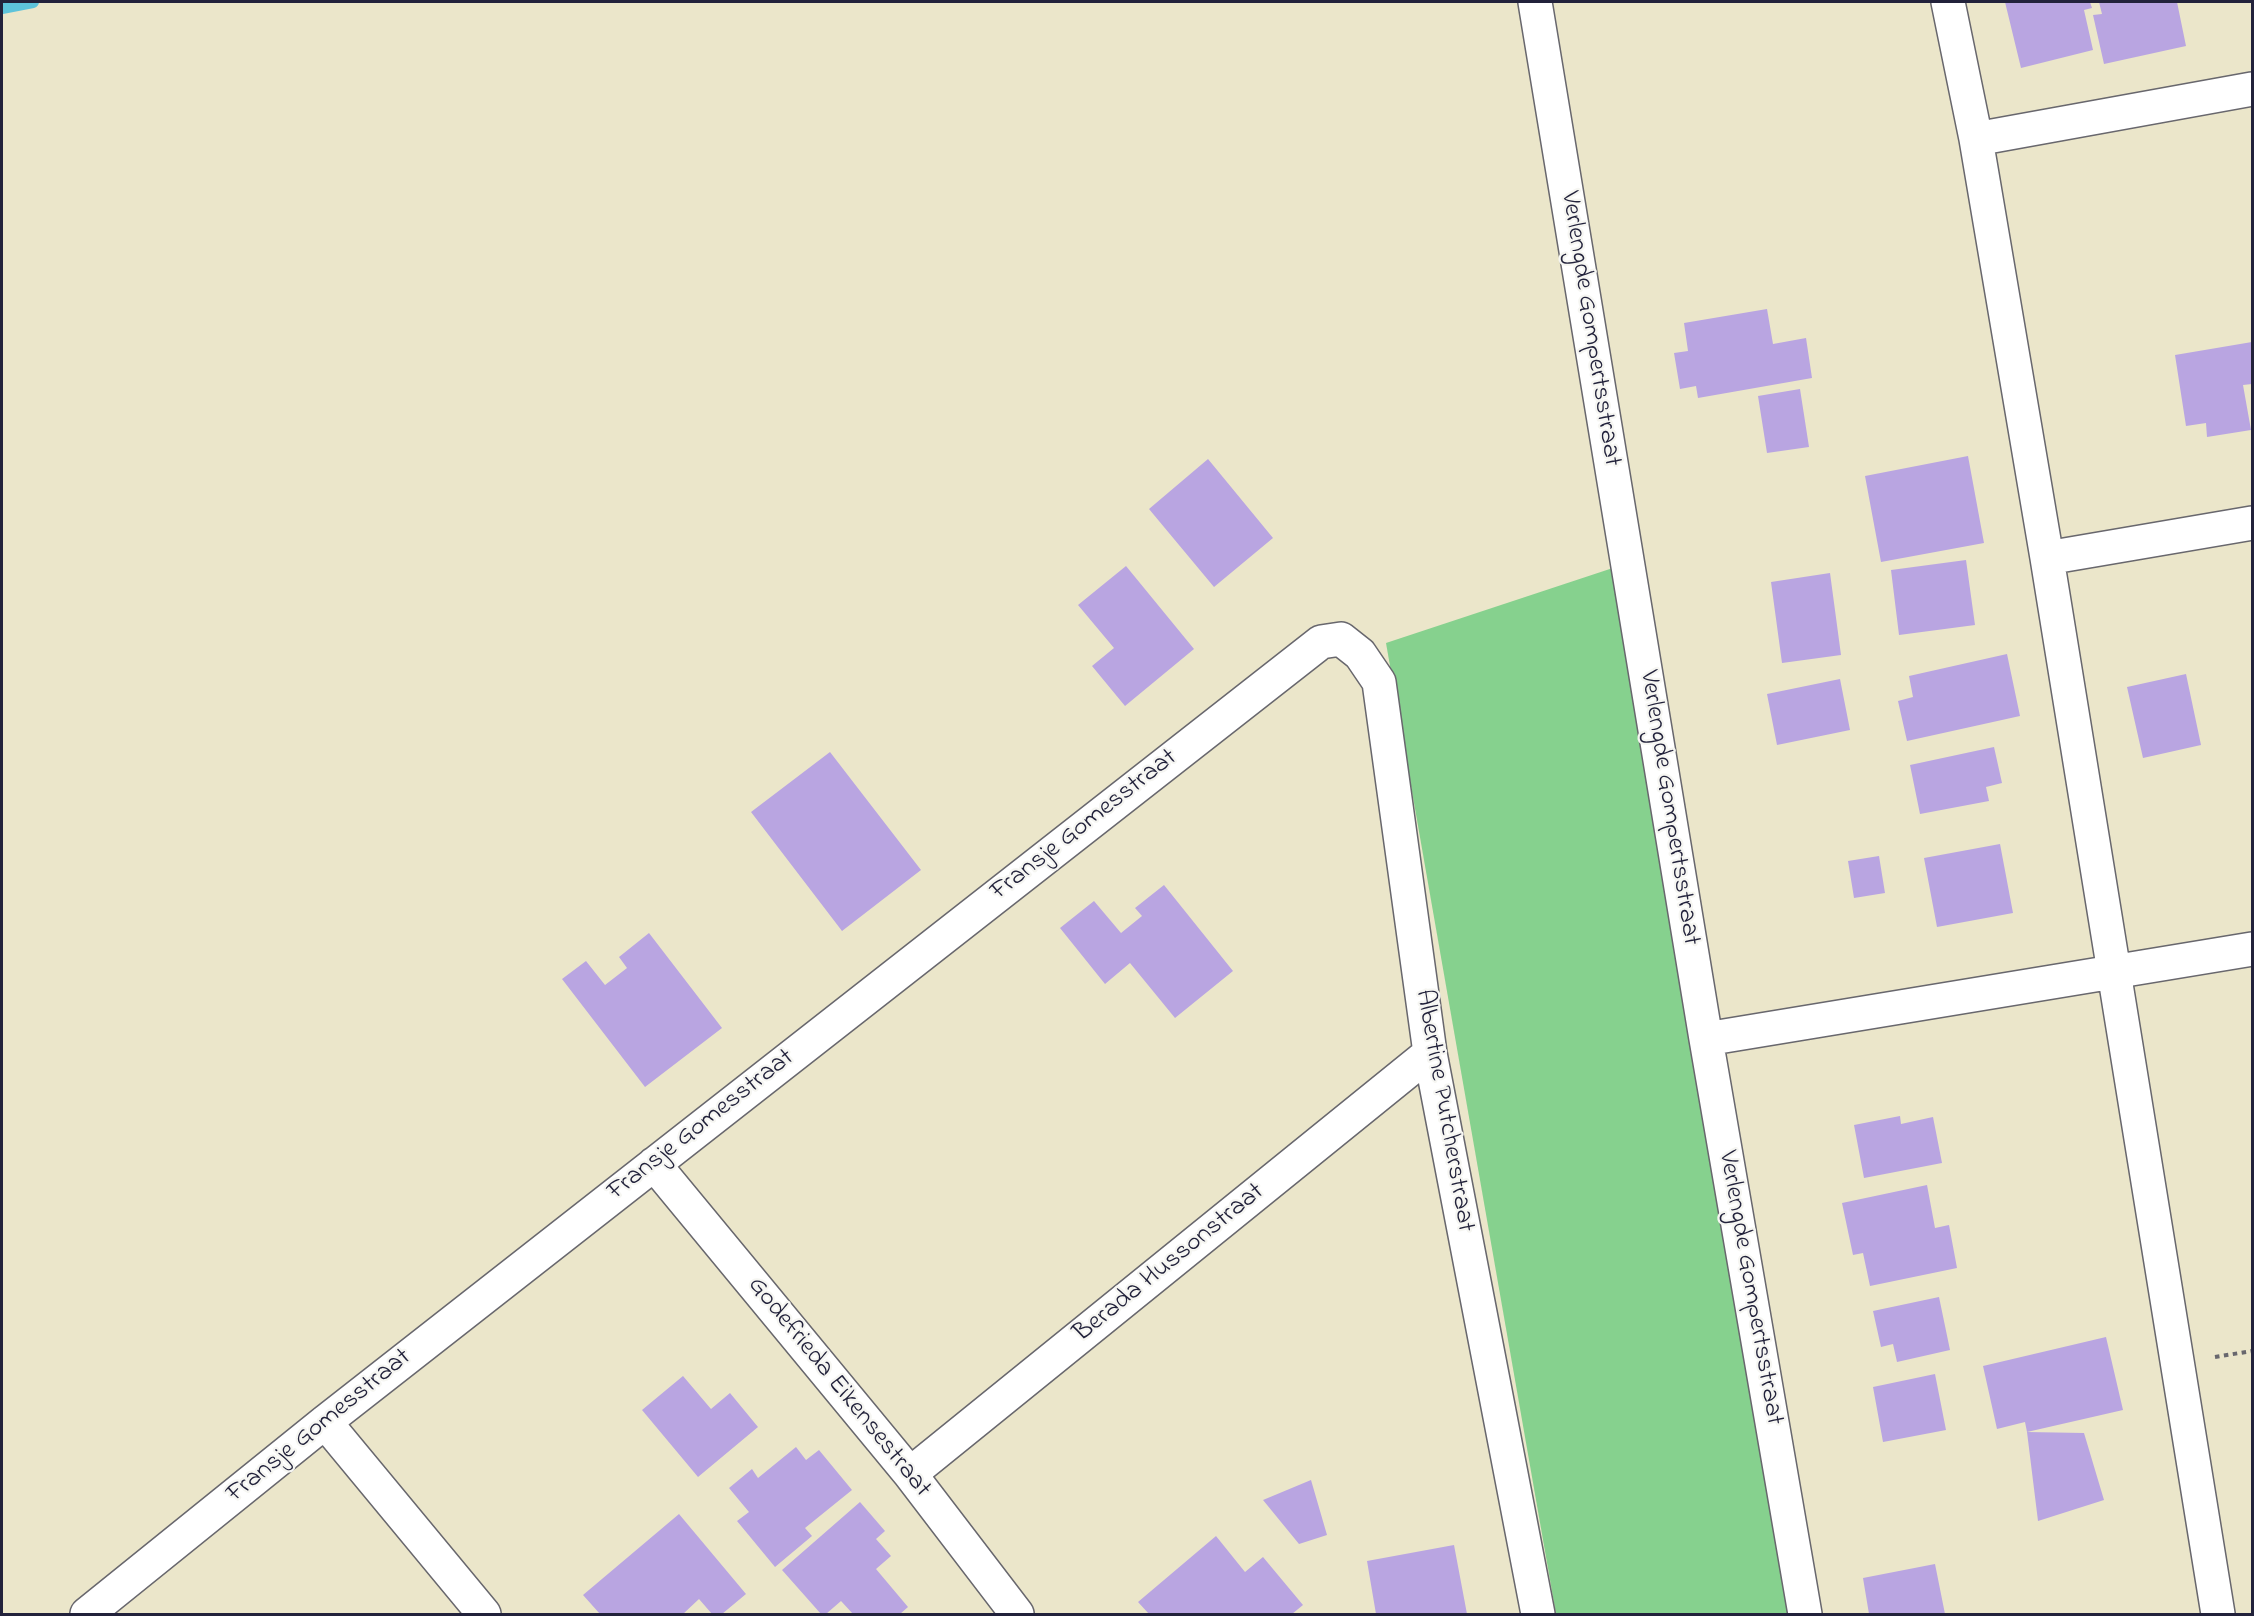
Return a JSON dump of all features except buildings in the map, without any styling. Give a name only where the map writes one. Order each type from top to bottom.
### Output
[{"type":"street","name":"Verlengde Gompertsstraat","points":[[1535,2],[1706,1039],[1805,1614]]},
{"type":"street","points":[[1948,2],[1976,139],[2047,558],[2112,971],[2179,1362],[2218,1614]]},
{"type":"street","points":[[1976,139],[2253,90]]},
{"type":"street","points":[[2047,558],[2253,523]]},
{"type":"street","name":"Albertine Putcherstraat","points":[[1321,642],[1341,639],[1360,654],[1379,682],[1430,1053],[1538,1614]]},
{"type":"street","name":"Fransje Gomesstraat","points":[[87,1614],[325,1422],[1321,642]]},
{"type":"street","points":[[1706,1039],[2253,949]]},
{"type":"street","name":"Berada Hussonstraat","points":[[910,1474],[1430,1053]]},
{"type":"street","name":"Godefrieda Eikensestraat","points":[[654,1164],[910,1474],[1017,1614]]},
{"type":"street","points":[[325,1422],[483,1614]]},
{"type":"green space","points":[[1634,561],[1809,1614],[1556,1614],[1386,643]]},
{"type":"waterway","points":[[2,8],[33,2]]}]
